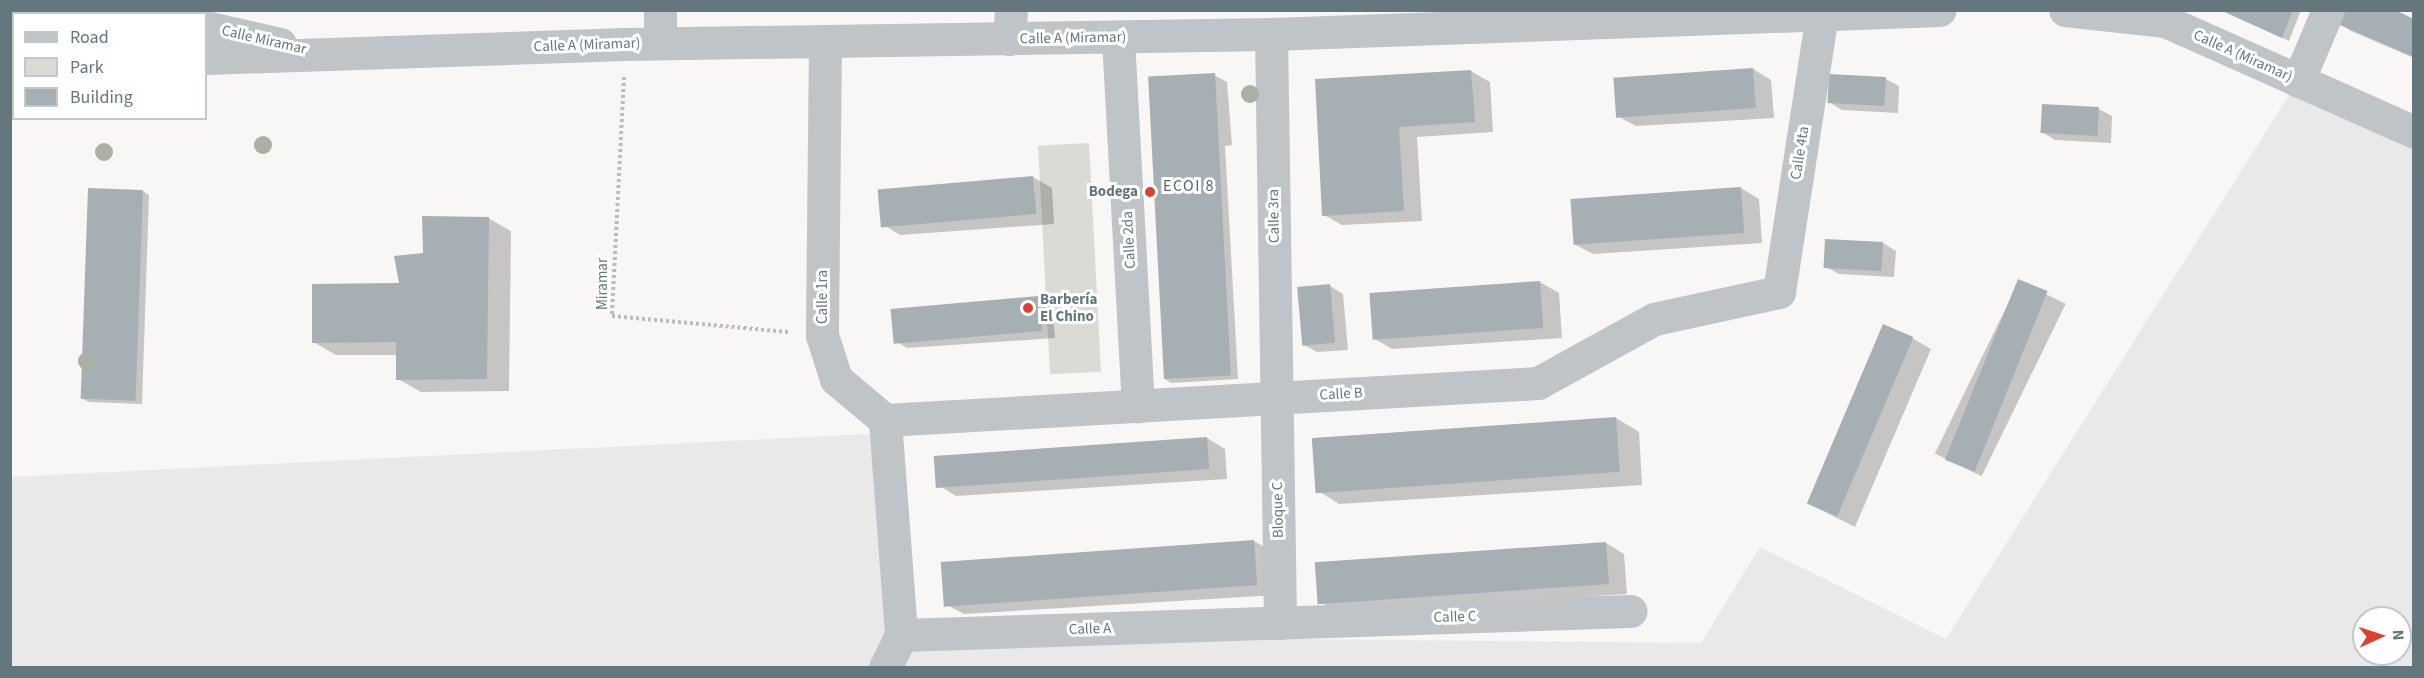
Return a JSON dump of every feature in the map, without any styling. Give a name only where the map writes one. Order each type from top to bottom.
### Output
[{"type":"street","points":[[660,10],[660,43]]},
{"type":"street","name":"Calle A (Miramar)","points":[[207,58],[660,43],[825,41],[1010,25],[1118,38],[1940,10]]},
{"type":"street","name":"Calle A (Miramar)","points":[[2065,10],[2165,21],[2414,132]]},
{"type":"street","points":[[2298,81],[2328,10]]},
{"type":"street","name":"Calle 4ta","points":[[1779,292],[1822,14]]},
{"type":"street","name":"Calle Miramar","points":[[207,27],[322,54]]},
{"type":"street","name":"Calle 3ra","points":[[1271,34],[1277,398]]},
{"type":"street","name":"Calle 2da","points":[[1118,38],[1138,406]]},
{"type":"street","name":"Calle 1ra","points":[[825,41],[822,336],[836,379],[885,420]]},
{"type":"street","name":"Calle B","points":[[885,420],[1538,383],[1653,319],[1779,292]]},
{"type":"street","name":"Bloque C","points":[[1277,398],[1280,623]]},
{"type":"street","points":[[885,420],[901,634],[885,668]]},
{"type":"street","name":"Calle C","points":[[1280,623],[1631,611]]},
{"type":"street","name":"Calle A","points":[[901,634],[1280,623]]},
{"type":"path","name":"Miramar","points":[[625,44],[612,316],[822,336]]},
{"type":"shaded area","points":[[2298,81],[2413,132],[2413,667],[11,668],[11,477],[886,433],[901,635],[1701,643],[1760,547],[1946,639]]},
{"type":"green space","points":[[1089,143],[1101,372],[1050,374],[1038,146]]},
{"type":"building","points":[[2220,10],[2293,10],[2282,38]]},
{"type":"building","points":[[2335,10],[2395,10],[2414,19],[2414,57],[2331,21]]},
{"type":"building","points":[[1753,68],[1756,108],[1616,118],[1613,78]]},
{"type":"building","points":[[1471,70],[1475,122],[1399,127],[1404,211],[1322,216],[1315,79]]},
{"type":"building","points":[[1215,73],[1231,376],[1164,379],[1148,77]]},
{"type":"building","points":[[1829,74],[1886,77],[1884,106],[1827,103]]},
{"type":"building","points":[[2042,104],[2099,107],[2097,136],[2040,133]]},
{"type":"building","points":[[1033,176],[1036,214],[881,227],[878,190]]},
{"type":"building","points":[[1741,187],[1744,233],[1574,245],[1570,199]]},
{"type":"building","points":[[88,188],[143,190],[136,401],[81,399]]},
{"type":"building","points":[[422,216],[489,217],[487,379],[396,380],[396,342],[312,343],[312,284],[399,283],[394,256],[423,253]]},
{"type":"building","points":[[1825,239],[1883,242],[1881,271],[1823,268]]},
{"type":"building","points":[[2018,279],[2048,291],[1975,472],[1945,460]]},
{"type":"building","points":[[1540,281],[1543,328],[1373,340],[1369,293]]},
{"type":"building","points":[[1330,284],[1335,343],[1302,346],[1297,287]]},
{"type":"building","points":[[1039,296],[1042,331],[894,344],[891,309]]},
{"type":"building","points":[[1883,324],[1913,337],[1837,516],[1807,503]]},
{"type":"building","points":[[1616,417],[1620,472],[1316,493],[1312,438]]},
{"type":"building","points":[[1207,437],[1209,469],[936,488],[934,456]]},
{"type":"building","points":[[1254,540],[1257,585],[944,607],[941,562]]},
{"type":"building","points":[[1606,542],[1609,584],[1318,604],[1315,562]]},
{"type":"place","name":"Bodega","points":[[1150,192]]},
{"type":"place","name":"Barbería El Chino","points":[[1028,308]]},
{"type":"district","name":"ECOI 8","points":[[1189,186]]}]
